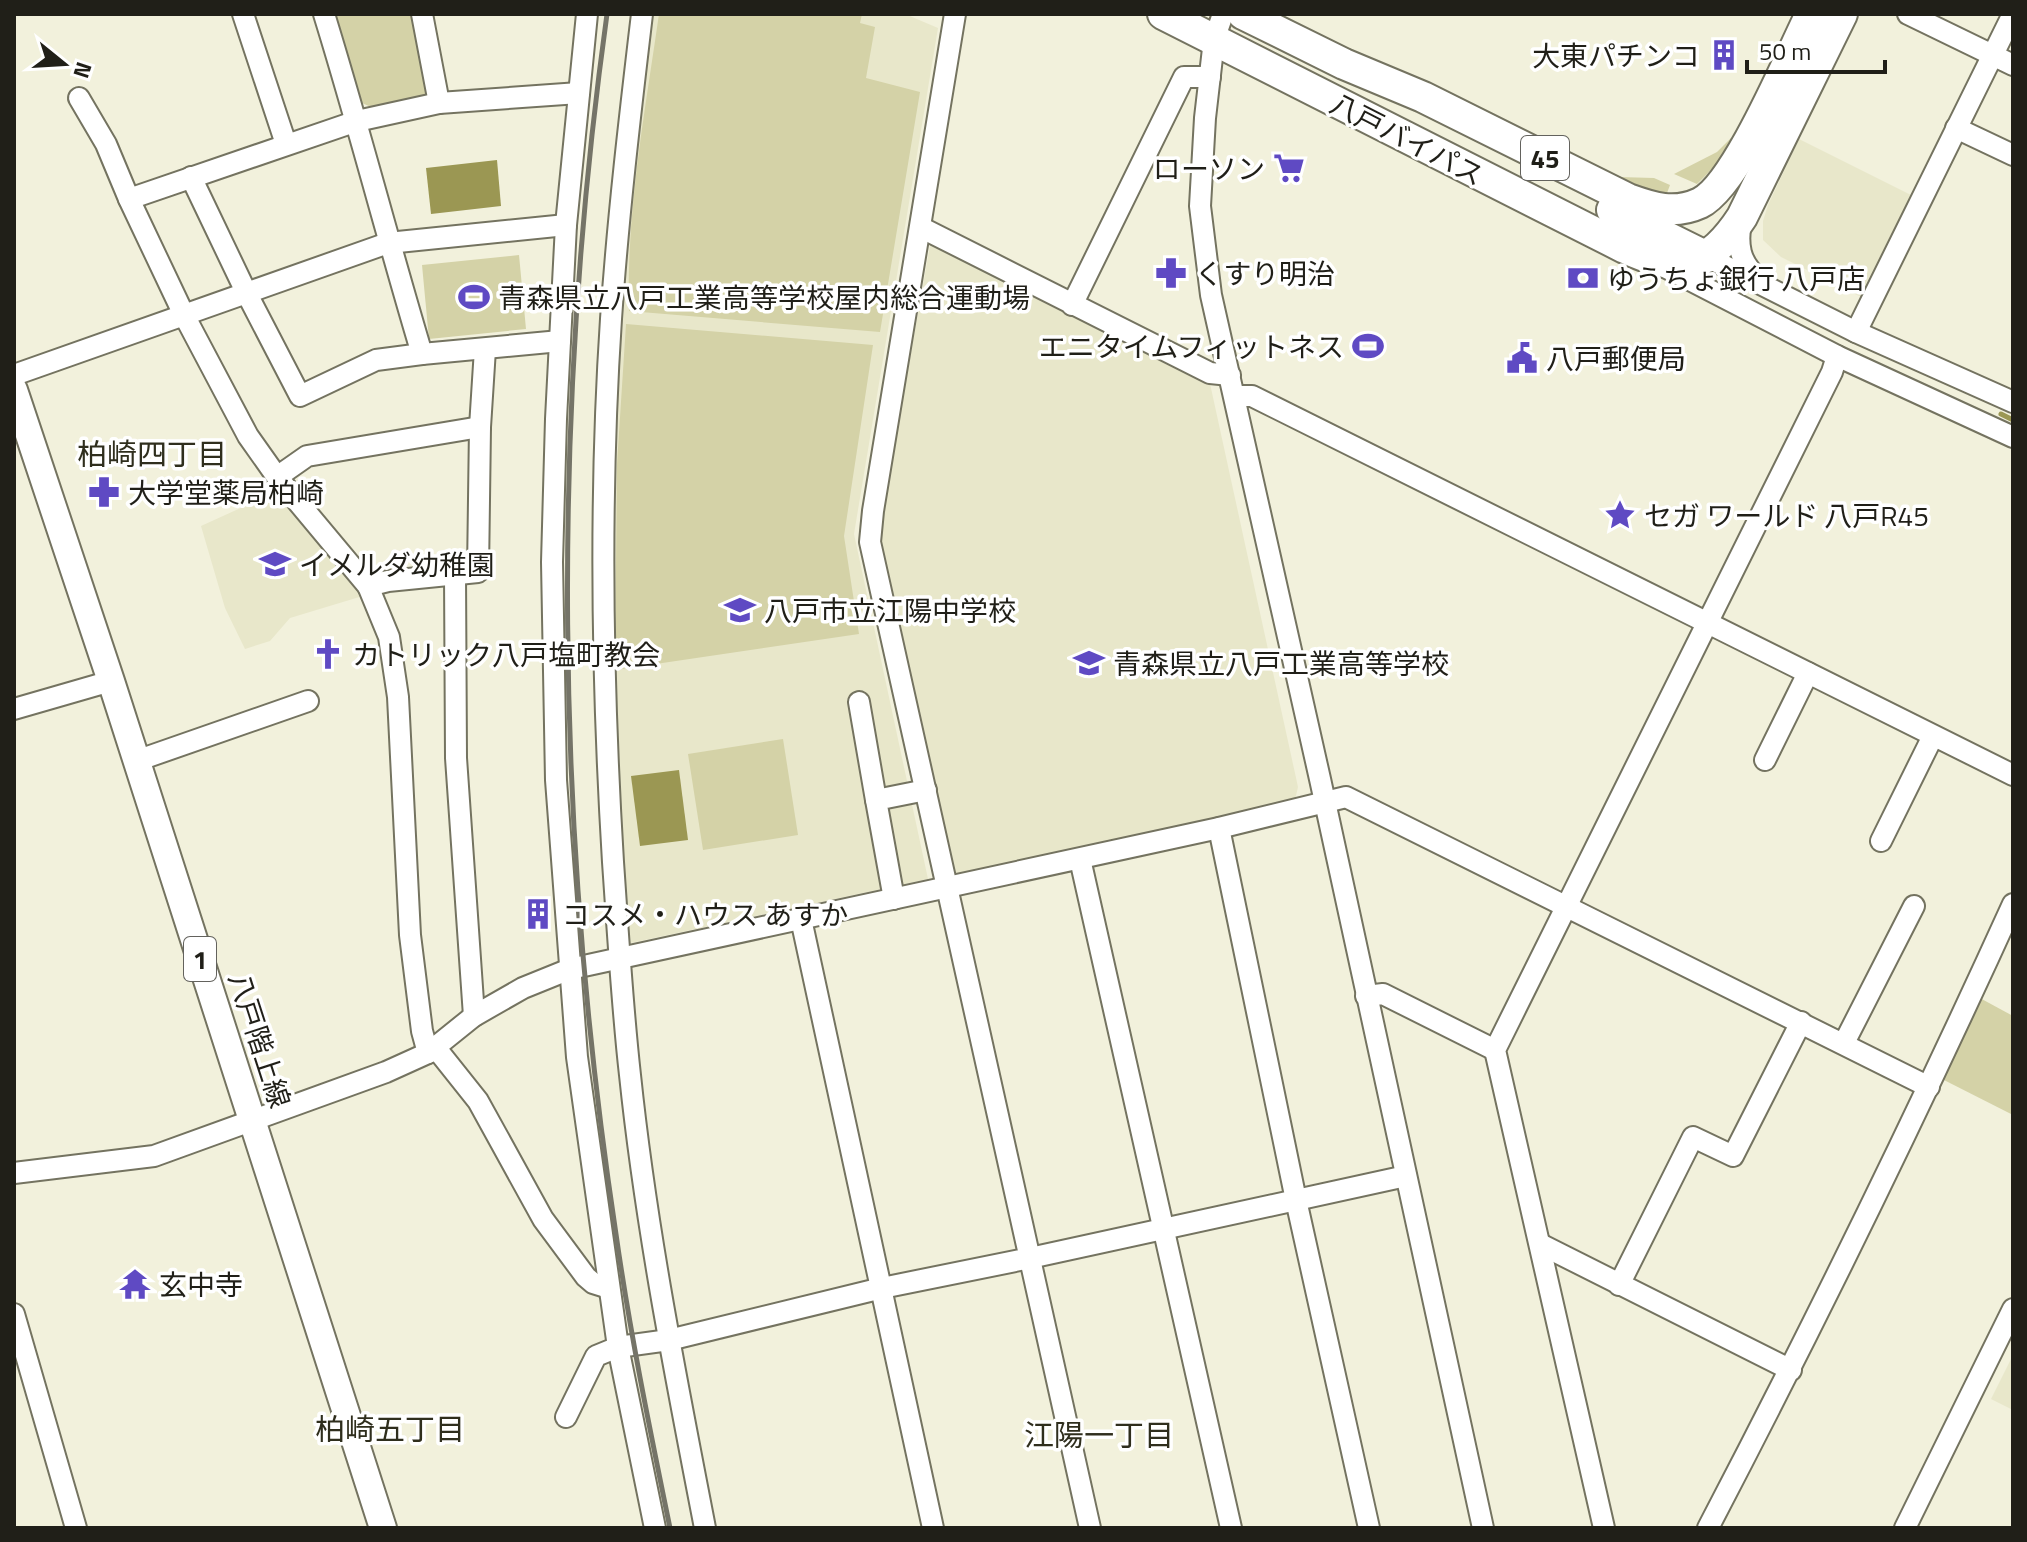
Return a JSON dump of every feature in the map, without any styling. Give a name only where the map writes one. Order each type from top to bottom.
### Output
[{"type":"highway","name":"八戸バイパス","points":[[1163,14],[1218,27],[1554,214],[1656,262],[1688,263],[1707,257]]},
{"type":"highway","name":"八戸バイパス","points":[[1243,14],[1344,64],[1423,97],[1628,199],[1665,211],[1701,203],[1719,188],[1736,165],[1811,14]]},
{"type":"highway","points":[[1707,257],[1726,241],[1742,217],[1842,14]]},
{"type":"highway","name":"45","points":[[1344,64],[1415,113],[1707,257]]},
{"type":"highway","points":[[1707,257],[1706,237],[1713,213],[1736,165]]},
{"type":"main road","name":"八戸階上線","points":[[14,390],[111,681],[383,1528]]},
{"type":"street","points":[[243,14],[286,144]]},
{"type":"street","points":[[324,14],[422,354]]},
{"type":"street","points":[[422,14],[439,103]]},
{"type":"street","points":[[587,14],[566,225],[560,341],[552,577],[556,780],[577,1057],[618,1347],[655,1528]]},
{"type":"street","points":[[642,14],[616,260],[604,493],[604,677],[619,959],[631,1090],[649,1226],[705,1528]]},
{"type":"street","points":[[955,14],[870,542],[1090,1528]]},
{"type":"street","points":[[1908,14],[2013,65]]},
{"type":"street","points":[[1856,332],[2013,14]]},
{"type":"street","points":[[1218,27],[1205,118],[1200,206],[1211,295],[1483,1528]]},
{"type":"street","points":[[1072,305],[1184,77],[1210,77]]},
{"type":"street","points":[[129,199],[357,121],[439,103],[579,93]]},
{"type":"street","points":[[79,98],[106,144],[184,315],[248,436],[277,477],[368,586],[389,637],[398,697],[410,935],[422,1031],[432,1050],[478,1101],[543,1219],[586,1277],[609,1288]]},
{"type":"street","points":[[1956,128],[2013,155]]},
{"type":"street","points":[[191,177],[300,396],[376,360],[560,341]]},
{"type":"street","points":[[1742,217],[1738,237],[1740,255],[1749,270],[1768,287]]},
{"type":"street","points":[[14,375],[388,243],[566,225]]},
{"type":"street","points":[[922,228],[1210,373],[1230,375]]},
{"type":"street","points":[[1707,257],[1856,332],[2013,402]]},
{"type":"street","points":[[1707,257],[1727,283],[1833,338],[1886,379]]},
{"type":"street","points":[[1656,262],[1837,356],[2013,437]]},
{"type":"street","points":[[368,586],[478,572],[480,427],[485,349]]},
{"type":"street","points":[[1604,1528],[1495,1050],[1832,372],[1837,356]]},
{"type":"street","points":[[1235,396],[1252,396],[2013,775]]},
{"type":"street","points":[[277,477],[307,456],[480,427]]},
{"type":"street","points":[[455,574],[456,758],[474,1016]]},
{"type":"street","points":[[1765,760],[1808,673]]},
{"type":"street","points":[[14,709],[111,681]]},
{"type":"street","points":[[136,761],[308,701]]},
{"type":"street","points":[[859,702],[894,899]]},
{"type":"street","points":[[1881,841],[1933,736]]},
{"type":"street","points":[[876,800],[926,790]]},
{"type":"street","points":[[14,1173],[154,1156],[386,1072],[432,1050],[474,1016],[523,988],[570,969],[1080,859],[1346,797],[1929,1087]]},
{"type":"street","points":[[1219,828],[1296,1200],[1369,1528]]},
{"type":"street","points":[[1080,859],[1231,1528]]},
{"type":"street","points":[[1708,1528],[1791,1370],[1929,1087],[2013,904]]},
{"type":"street","points":[[1844,1043],[1914,906]]},
{"type":"street","points":[[801,919],[933,1528]]},
{"type":"street","points":[[1366,996],[1383,994],[1495,1050]]},
{"type":"street","points":[[1619,1285],[1693,1137],[1733,1156],[1801,1022]]},
{"type":"street","points":[[566,1417],[596,1356],[618,1347],[669,1340],[882,1288],[1406,1176]]},
{"type":"street","points":[[1540,1244],[1791,1370]]},
{"type":"street","points":[[1905,1528],[2013,1309]]},
{"type":"street","points":[[14,1314],[76,1528]]},
{"type":"shaded area","points":[[334,14],[416,14],[428,98],[373,108],[362,103]]},
{"type":"shaded area","name":"八戸市立江陽中学校","points":[[652,14],[905,14],[938,28],[854,534],[928,879],[626,944],[611,670],[613,470],[631,171]]},
{"type":"shaded area","points":[[659,14],[862,14],[860,23],[875,27],[866,78],[920,92],[880,332],[629,311],[633,199]]},
{"type":"shaded area","points":[[1731,138],[1721,158],[1697,184],[1674,174],[1717,152]]},
{"type":"shaded area","points":[[1799,139],[1911,195],[1861,297],[1781,257],[1763,240],[1763,221],[1768,205]]},
{"type":"shaded area","points":[[497,160],[501,206],[431,214],[426,168]]},
{"type":"shaded area","points":[[1619,177],[1654,178],[1670,185],[1667,193],[1656,192],[1618,180]]},
{"type":"shaded area","name":"青森県立八戸工業高等学校","points":[[931,240],[1209,379],[1298,787],[1295,800],[955,875],[880,539]]},
{"type":"shaded area","name":"青森県立八戸工業高等学校屋内総合運動場","points":[[519,255],[526,329],[429,339],[422,265]]},
{"type":"shaded area","points":[[626,324],[873,345],[844,536],[859,634],[615,670],[617,464]]},
{"type":"shaded area","name":"イメルダ幼稚園","points":[[278,491],[366,595],[290,618],[270,641],[245,649],[225,608],[201,526]]},
{"type":"shaded area","points":[[783,739],[798,835],[703,850],[688,754]]},
{"type":"shaded area","points":[[679,770],[688,840],[640,846],[631,776]]},
{"type":"shaded area","points":[[1978,997],[2013,1016],[2013,1115],[1940,1078]]},
{"type":"shaded area","points":[[2013,1355],[2013,1410],[1991,1399]]},
{"type":"waterway","points":[[2001,414],[2013,420]]},
{"type":"railway","points":[[607,14],[589,166],[576,318],[569,471],[568,624],[572,778],[581,930],[596,1083],[628,1308],[670,1528]]},
{"type":"place","name":"大東パチンコ","points":[[1724,55]]},
{"type":"place","name":"ローソン","points":[[1289,168]]},
{"type":"place","name":"くすり明治","points":[[1171,273]]},
{"type":"place","name":"ゆうちょ銀行 八戸店","points":[[1583,278]]},
{"type":"place","name":"青森県立八戸工業高等学校屋内総合運動場","points":[[474,297]]},
{"type":"place","name":"エニタイムフィットネス","points":[[1368,346]]},
{"type":"place","name":"八戸郵便局","points":[[1522,358]]},
{"type":"place","name":"大学堂薬局柏崎","points":[[104,492]]},
{"type":"place","name":"セガ ワールド 八戸R45","points":[[1620,515]]},
{"type":"place","name":"イメルダ幼稚園","points":[[275,564]]},
{"type":"place","name":"八戸市立江陽中学校","points":[[740,610]]},
{"type":"place","name":"カトリック八戸塩町教会","points":[[328,654]]},
{"type":"place","name":"青森県立八戸工業高等学校","points":[[1089,663]]},
{"type":"place","name":"コスメ・ハウス あすか","points":[[538,914]]},
{"type":"place","name":"玄中寺","points":[[135,1284]]},
{"type":"district","name":"柏崎四丁目","points":[[152,454]]},
{"type":"district","name":"柏崎五丁目","points":[[390,1429]]},
{"type":"district","name":"江陽一丁目","points":[[1099,1435]]}]
